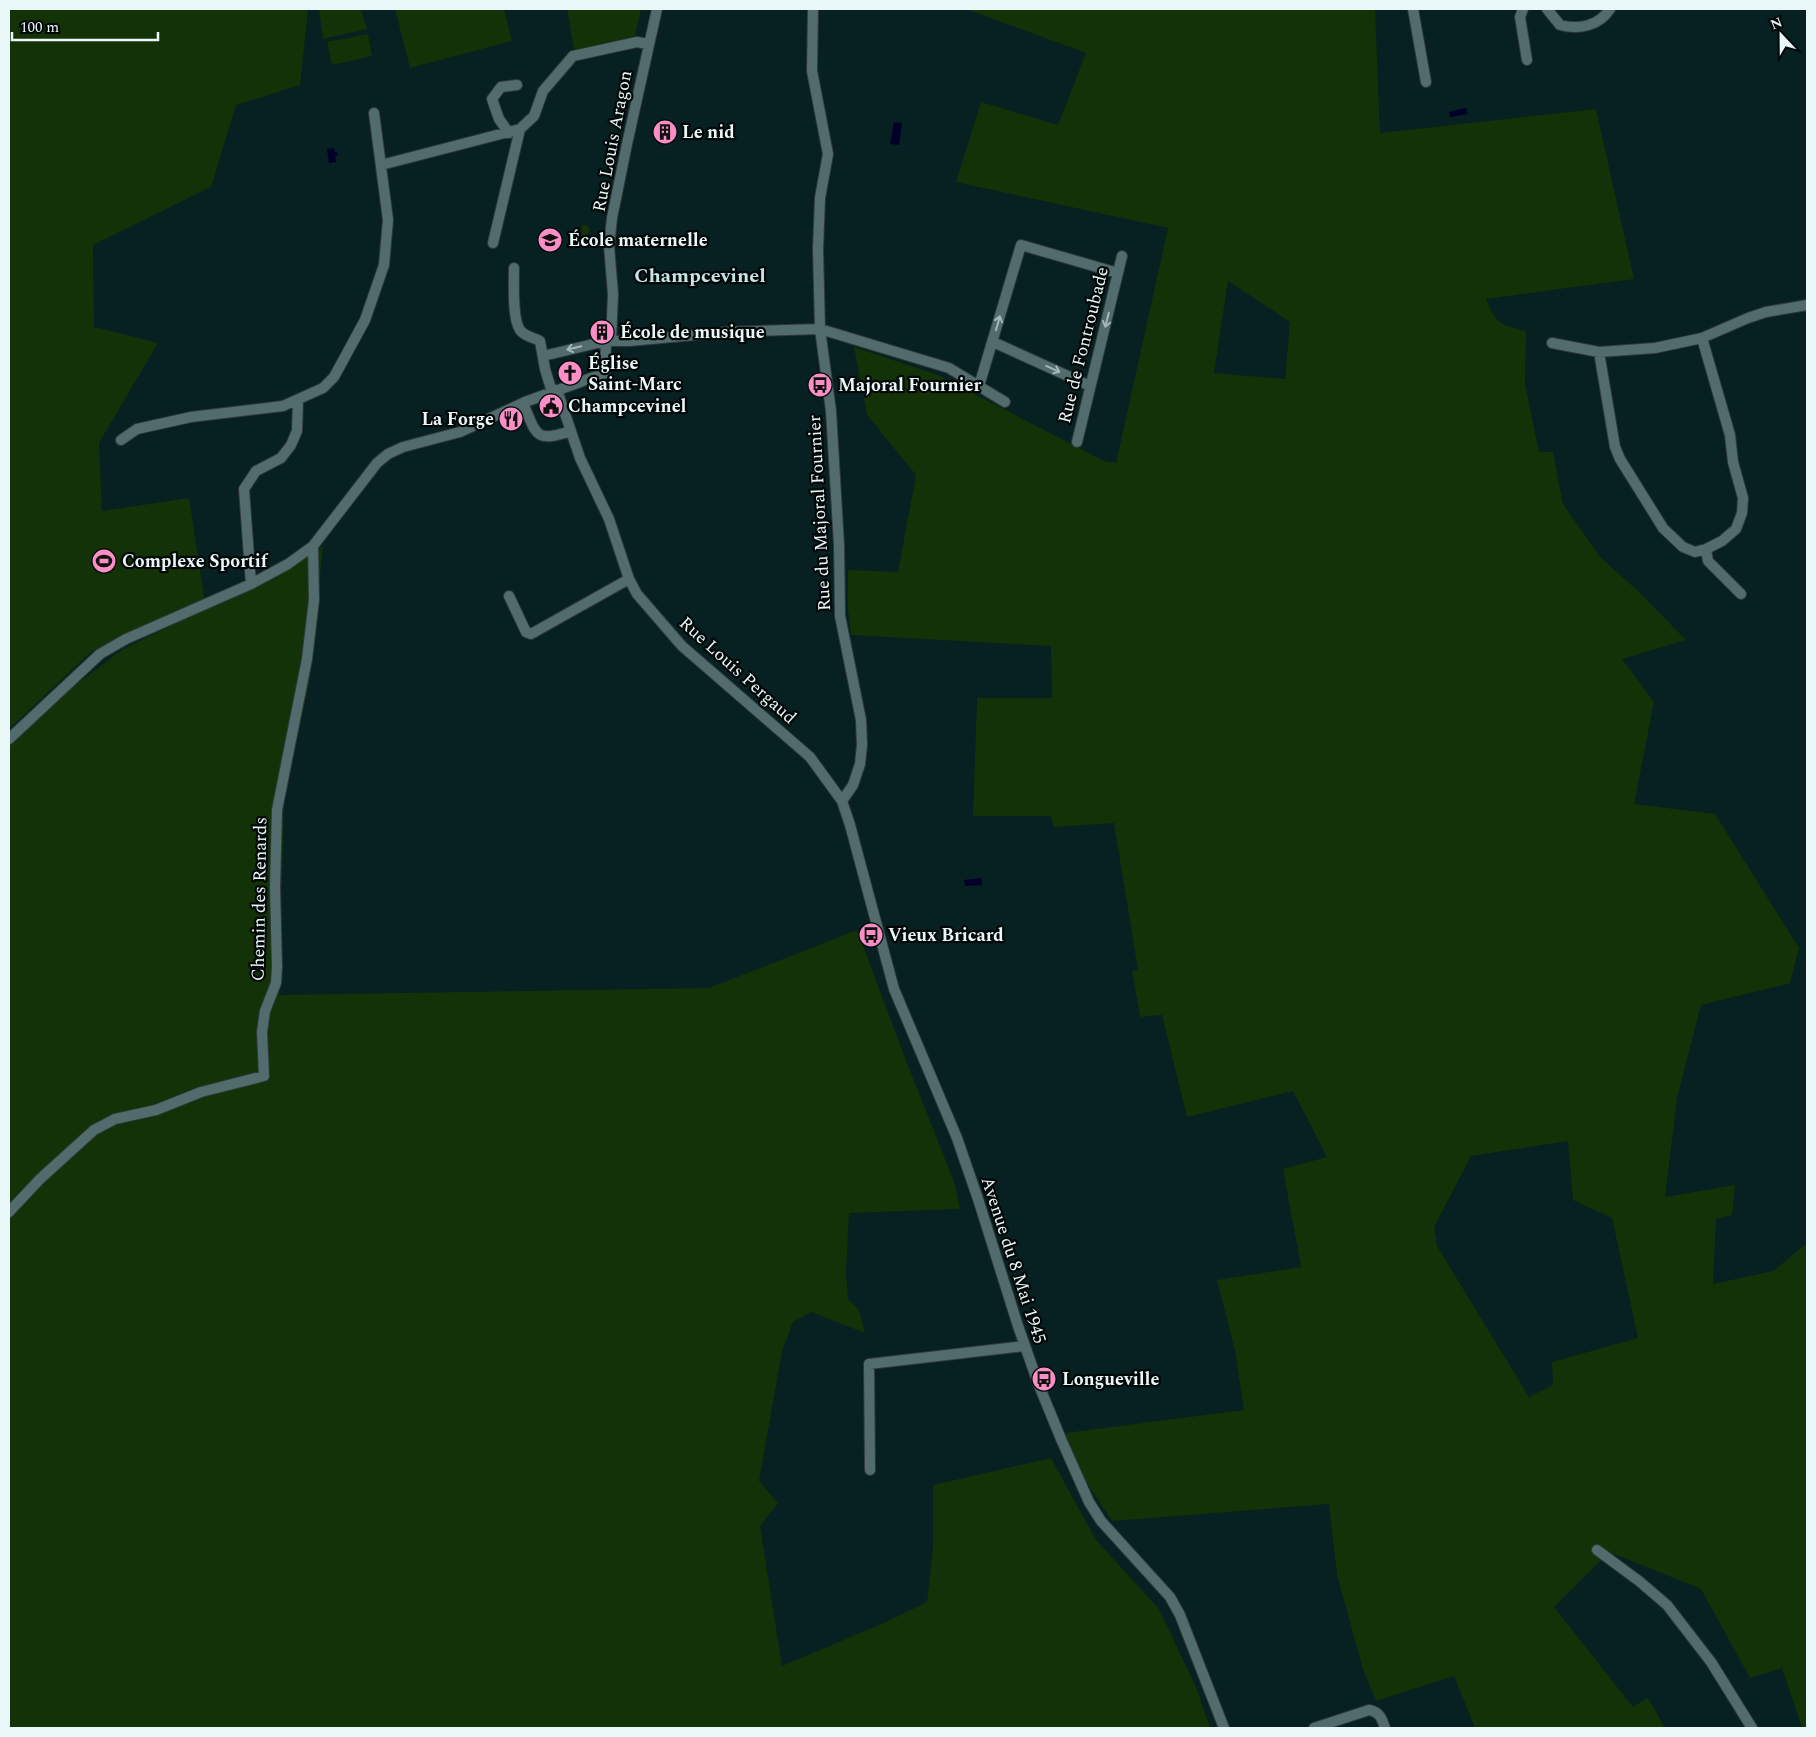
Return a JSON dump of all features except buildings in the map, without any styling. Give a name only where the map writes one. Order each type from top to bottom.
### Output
[{"type":"street","name":"Rue Louis Aragon","points":[[554,391],[605,373],[605,357],[613,294],[609,246],[612,218],[657,9]]},
{"type":"street","name":"Rue du Majoral Fournier","points":[[813,9],[812,71],[828,154],[820,198],[818,249],[820,328],[831,411],[839,545],[840,616],[861,720],[862,744],[860,764],[853,785],[842,801]]},
{"type":"street","points":[[1413,9],[1426,82]]},
{"type":"street","points":[[1523,9],[1520,17],[1527,60]]},
{"type":"street","points":[[1547,9],[1560,25],[1578,28],[1587,26],[1605,16],[1610,9]]},
{"type":"street","points":[[381,165],[520,129],[534,116],[543,91],[573,56],[637,42],[648,44]]},
{"type":"street","points":[[509,133],[499,119],[492,98],[501,87],[517,85]]},
{"type":"street","points":[[121,440],[137,429],[191,418],[283,406],[323,388],[334,377],[365,320],[384,265],[388,220],[374,113]]},
{"type":"street","points":[[493,243],[520,129]]},
{"type":"street","points":[[979,386],[1021,245],[1118,273]]},
{"type":"street","name":"Rue de Fontroubade","points":[[1077,442],[1122,256]]},
{"type":"street","name":"Rue Louis Pergaud","points":[[514,268],[516,321],[520,330],[527,336],[540,341],[554,391],[580,458],[609,519],[629,579],[637,594],[682,646],[798,745],[820,769],[842,801]]},
{"type":"street","points":[[1552,343],[1599,352],[1655,348],[1702,338],[1766,312],[1807,305]]},
{"type":"street","points":[[543,356],[608,341],[629,341],[727,332],[820,328],[949,368],[1005,402]]},
{"type":"street","points":[[1599,352],[1615,447],[1620,459],[1663,528],[1683,547],[1695,552],[1722,541],[1736,529],[1742,513],[1743,498],[1733,462],[1730,435],[1702,338]]},
{"type":"street","points":[[992,342],[1090,386]]},
{"type":"street","points":[[9,739],[100,654],[126,639],[251,584],[288,564],[313,546],[377,463],[388,454],[403,447],[460,432],[554,391]]},
{"type":"street","points":[[251,584],[244,489],[256,471],[281,458],[291,445],[297,431],[298,400]]},
{"type":"street","points":[[523,403],[535,431],[539,435],[550,438],[571,431]]},
{"type":"street","name":"Chemin des Renards","points":[[9,1212],[40,1179],[94,1130],[115,1118],[156,1110],[201,1092],[264,1076],[262,1032],[266,1011],[276,983],[277,967],[275,887],[277,810],[307,659],[314,600],[313,546]]},
{"type":"street","points":[[1706,549],[1708,561],[1741,594]]},
{"type":"street","points":[[510,596],[526,632],[531,634],[629,579]]},
{"type":"street","name":"Avenue du 8 Mai 1945","points":[[842,801],[894,989],[957,1138],[1025,1346],[1061,1439],[1089,1502],[1101,1521],[1170,1597],[1180,1615],[1224,1728]]},
{"type":"street","points":[[870,1470],[869,1364],[1025,1346]]},
{"type":"street","points":[[1597,1550],[1639,1581],[1667,1605],[1711,1662],[1752,1728]]},
{"type":"street","points":[[1314,1728],[1369,1710],[1381,1716],[1385,1728]]},
{"type":"green space","points":[[9,9],[308,9],[300,85],[236,105],[211,187],[93,245],[94,327],[158,343],[99,443],[102,511],[189,498],[205,602],[92,651],[9,729]]},
{"type":"green space","points":[[361,9],[367,29],[323,39],[319,10]]},
{"type":"green space","points":[[395,9],[504,9],[512,41],[410,68]]},
{"type":"green space","points":[[567,9],[650,10],[641,10],[635,36],[574,50]]},
{"type":"green space","points":[[966,9],[1375,9],[1380,133],[1596,109],[1634,279],[1486,299],[1493,314],[1500,322],[1526,331],[1525,384],[1539,452],[1553,452],[1563,504],[1601,558],[1637,590],[1686,640],[1622,659],[1654,702],[1634,804],[1715,814],[1799,948],[1790,983],[1701,1005],[1677,1098],[1665,1197],[1735,1185],[1732,1215],[1716,1219],[1713,1284],[1773,1271],[1807,1243],[1807,1728],[1802,1728],[1782,1668],[1750,1678],[1701,1589],[1609,1552],[1554,1607],[1633,1707],[1648,1698],[1665,1728],[1475,1728],[1454,1676],[1376,1701],[1363,1669],[1337,1575],[1329,1504],[1112,1521],[1083,1477],[1065,1433],[1244,1410],[1235,1351],[1217,1280],[1301,1267],[1283,1169],[1327,1157],[1293,1091],[1187,1117],[1162,1015],[1140,1017],[1132,971],[1138,970],[1114,823],[1054,827],[1051,816],[973,816],[977,698],[1052,698],[1051,646],[851,635],[848,610],[848,570],[898,572],[916,475],[867,415],[854,347],[938,375],[1104,461],[1116,463],[1168,228],[956,182],[981,102],[1058,125],[1086,53]],"holes":[[[1228,281],[1290,322],[1285,379],[1214,373]],[[1568,1141],[1573,1200],[1612,1218],[1638,1338],[1552,1362],[1553,1385],[1529,1397],[1437,1246],[1434,1227],[1471,1156]]]},
{"type":"green space","points":[[368,34],[372,56],[332,65],[327,42]]},
{"type":"green space","points":[[582,225],[587,225],[590,230],[584,239],[586,247],[580,249]]},
{"type":"green space","points":[[323,546],[310,678],[284,800],[279,995],[709,988],[857,930],[955,1184],[960,1209],[849,1213],[846,1272],[848,1299],[859,1310],[865,1333],[811,1312],[793,1322],[782,1352],[759,1481],[778,1503],[760,1526],[782,1666],[886,1622],[927,1602],[933,1549],[933,1485],[1051,1458],[1096,1540],[1159,1609],[1197,1689],[1210,1728],[9,1728],[9,735],[123,649],[292,567]]},
{"type":"water","points":[[1466,108],[1468,114],[1450,117],[1449,112]]},
{"type":"water","points":[[894,122],[902,123],[899,145],[890,144]]},
{"type":"water","points":[[334,148],[338,155],[335,156],[336,162],[329,163],[327,149]]},
{"type":"water","points":[[981,878],[982,885],[965,886],[964,880]]},
{"type":"place","name":"Le nid","points":[[665,132]]},
{"type":"place","name":"École maternelle","points":[[550,240]]},
{"type":"place","name":"École de musique","points":[[602,332]]},
{"type":"place","name":"Église Saint-Marc","points":[[570,373]]},
{"type":"place","name":"Majoral Fournier","points":[[820,385]]},
{"type":"place","name":"Champcevinel","points":[[551,406]]},
{"type":"place","name":"La Forge","points":[[511,419]]},
{"type":"place","name":"Complexe Sportif","points":[[104,561]]},
{"type":"place","name":"Vieux Bricard","points":[[871,935]]},
{"type":"place","name":"Longueville","points":[[1044,1379]]},
{"type":"district","name":"Champcevinel","points":[[700,275]]}]
